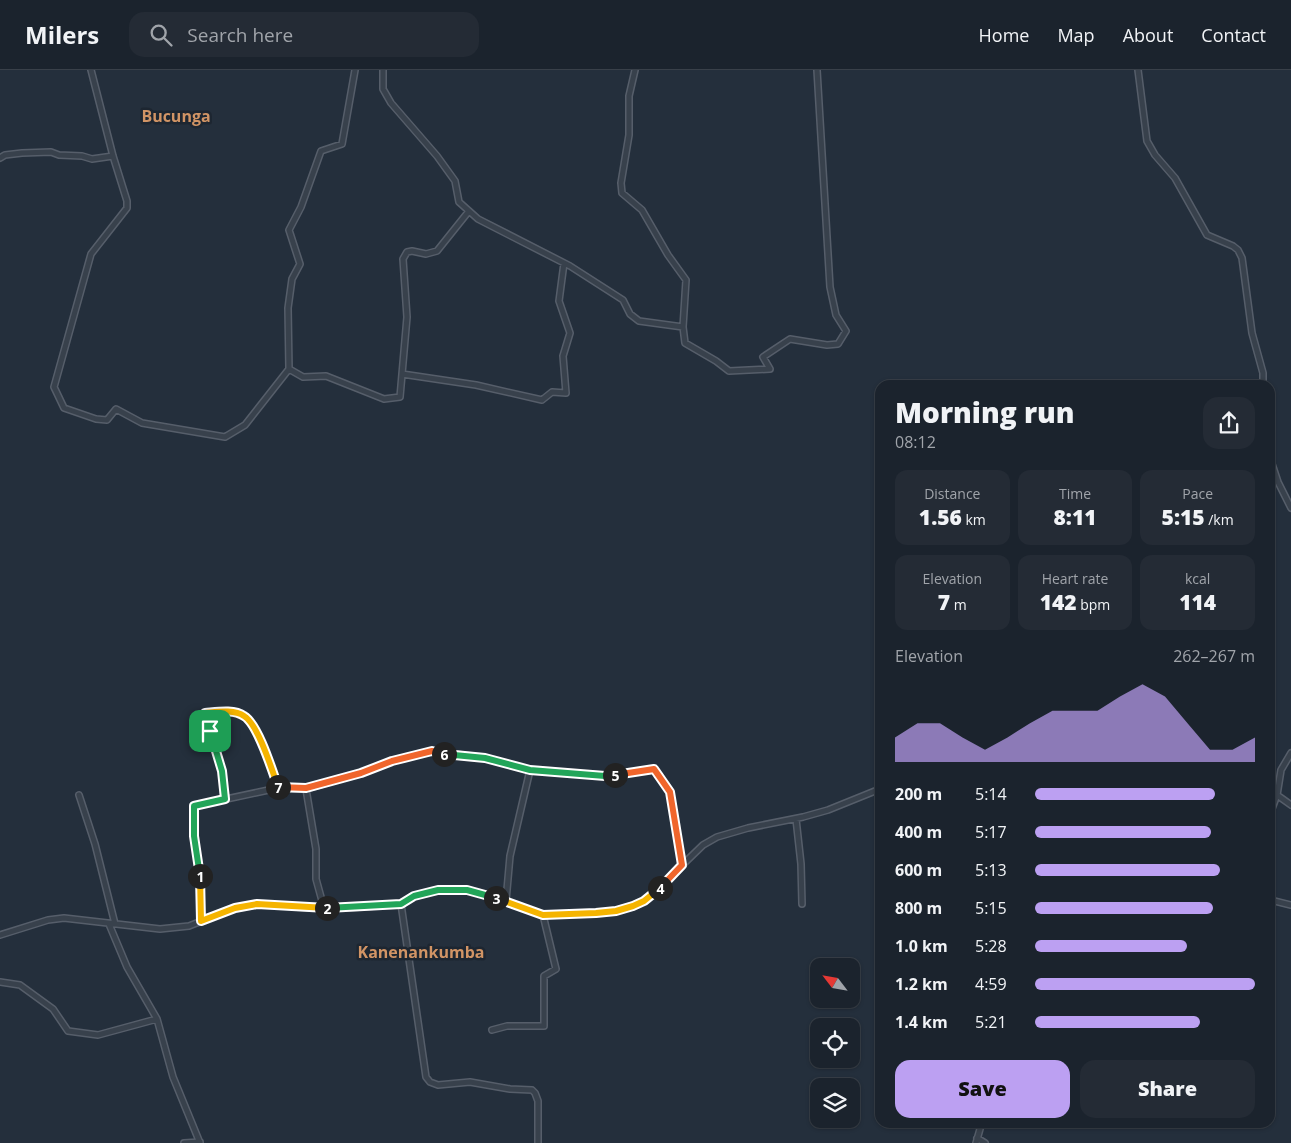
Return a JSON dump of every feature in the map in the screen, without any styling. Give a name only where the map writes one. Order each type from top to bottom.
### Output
[{"type":"street","points":[[91,70],[113,156],[127,201],[127,208],[91,254],[54,387],[64,408],[96,419],[107,420],[116,409],[142,423],[224,437],[246,425],[289,369],[288,308],[292,279],[300,264],[289,230],[301,207],[322,152],[342,144],[355,70]]},
{"type":"street","points":[[383,70],[383,89],[392,103],[437,156],[455,181],[459,202],[478,219],[564,263],[623,300],[630,314],[639,321],[683,327]]},
{"type":"street","points":[[635,70],[629,96],[629,136],[620,183],[622,193],[642,210],[668,255],[686,280],[683,327],[685,343],[729,371],[770,369],[763,357],[790,340],[827,345],[838,344],[846,330],[836,315],[830,286],[816,70]]},
{"type":"street","points":[[1138,70],[1148,141],[1155,155],[1175,178],[1207,235],[1233,246],[1238,250],[1242,258],[1252,333],[1263,373],[1263,380]]},
{"type":"street","points":[[0,158],[5,155],[22,153],[51,152],[59,155],[82,156],[92,159],[113,156]]},
{"type":"street","points":[[289,369],[303,377],[326,376],[384,399],[400,397],[407,317],[403,258],[407,252],[412,251],[426,254],[437,251],[469,210]]},
{"type":"street","points":[[402,374],[476,385],[542,400],[552,392],[566,393],[563,356],[570,333],[559,302],[564,263]]},
{"type":"street","points":[[1275,473],[1291,508]]},
{"type":"street","points":[[225,799],[222,771],[205,713],[228,712],[244,716],[253,726],[278,788]]},
{"type":"street","points":[[201,921],[201,881],[194,836],[194,806],[278,788],[306,788],[361,773],[392,761],[432,751],[485,758],[530,770],[605,776],[654,769],[670,792],[682,865]]},
{"type":"street","points":[[1275,800],[1282,770],[1291,754]]},
{"type":"street","points":[[506,901],[510,856],[530,770]]},
{"type":"street","points":[[306,788],[316,849],[316,879],[324,908]]},
{"type":"street","points":[[0,935],[48,920],[64,918],[160,929],[189,926],[235,908],[257,904],[324,908],[401,904],[414,896],[438,890],[467,890],[506,901],[543,915],[616,911],[644,901],[703,845],[717,838],[748,828],[796,819],[828,810],[875,791]]},
{"type":"street","points":[[79,795],[96,844],[112,924],[127,967],[157,1019],[173,1077],[200,1143],[184,1143]]},
{"type":"street","points":[[1277,795],[1291,805]]},
{"type":"street","points":[[796,819],[801,864],[802,904]]},
{"type":"street","points":[[1275,901],[1291,905]]},
{"type":"street","points":[[401,904],[426,1076],[430,1082],[438,1085],[470,1082],[510,1089],[532,1090],[538,1101],[538,1143]]},
{"type":"street","points":[[492,1030],[508,1026],[544,1026],[544,976],[556,970],[543,915]]},
{"type":"street","points":[[0,982],[20,985],[53,1009],[68,1031],[98,1035],[157,1019]]},
{"type":"street","points":[[980,1128],[977,1141],[985,1143]]},
{"type":"district","name":"Bucunga","points":[[176,116]]},
{"type":"district","name":"Kanenankumba","points":[[421,952]]},
{"type":"route","points":[[228,712],[244,716],[253,726],[278,788],[306,788],[361,773],[392,761],[432,751],[485,758],[530,770],[605,776],[654,769],[670,792],[682,865],[644,901],[616,911],[543,915],[506,901],[467,890],[438,890],[414,896],[401,904],[314,908],[284,904],[257,904],[235,908],[201,921],[201,881],[194,836],[194,806],[225,799],[222,771],[210,731],[205,713],[228,712]]}]
